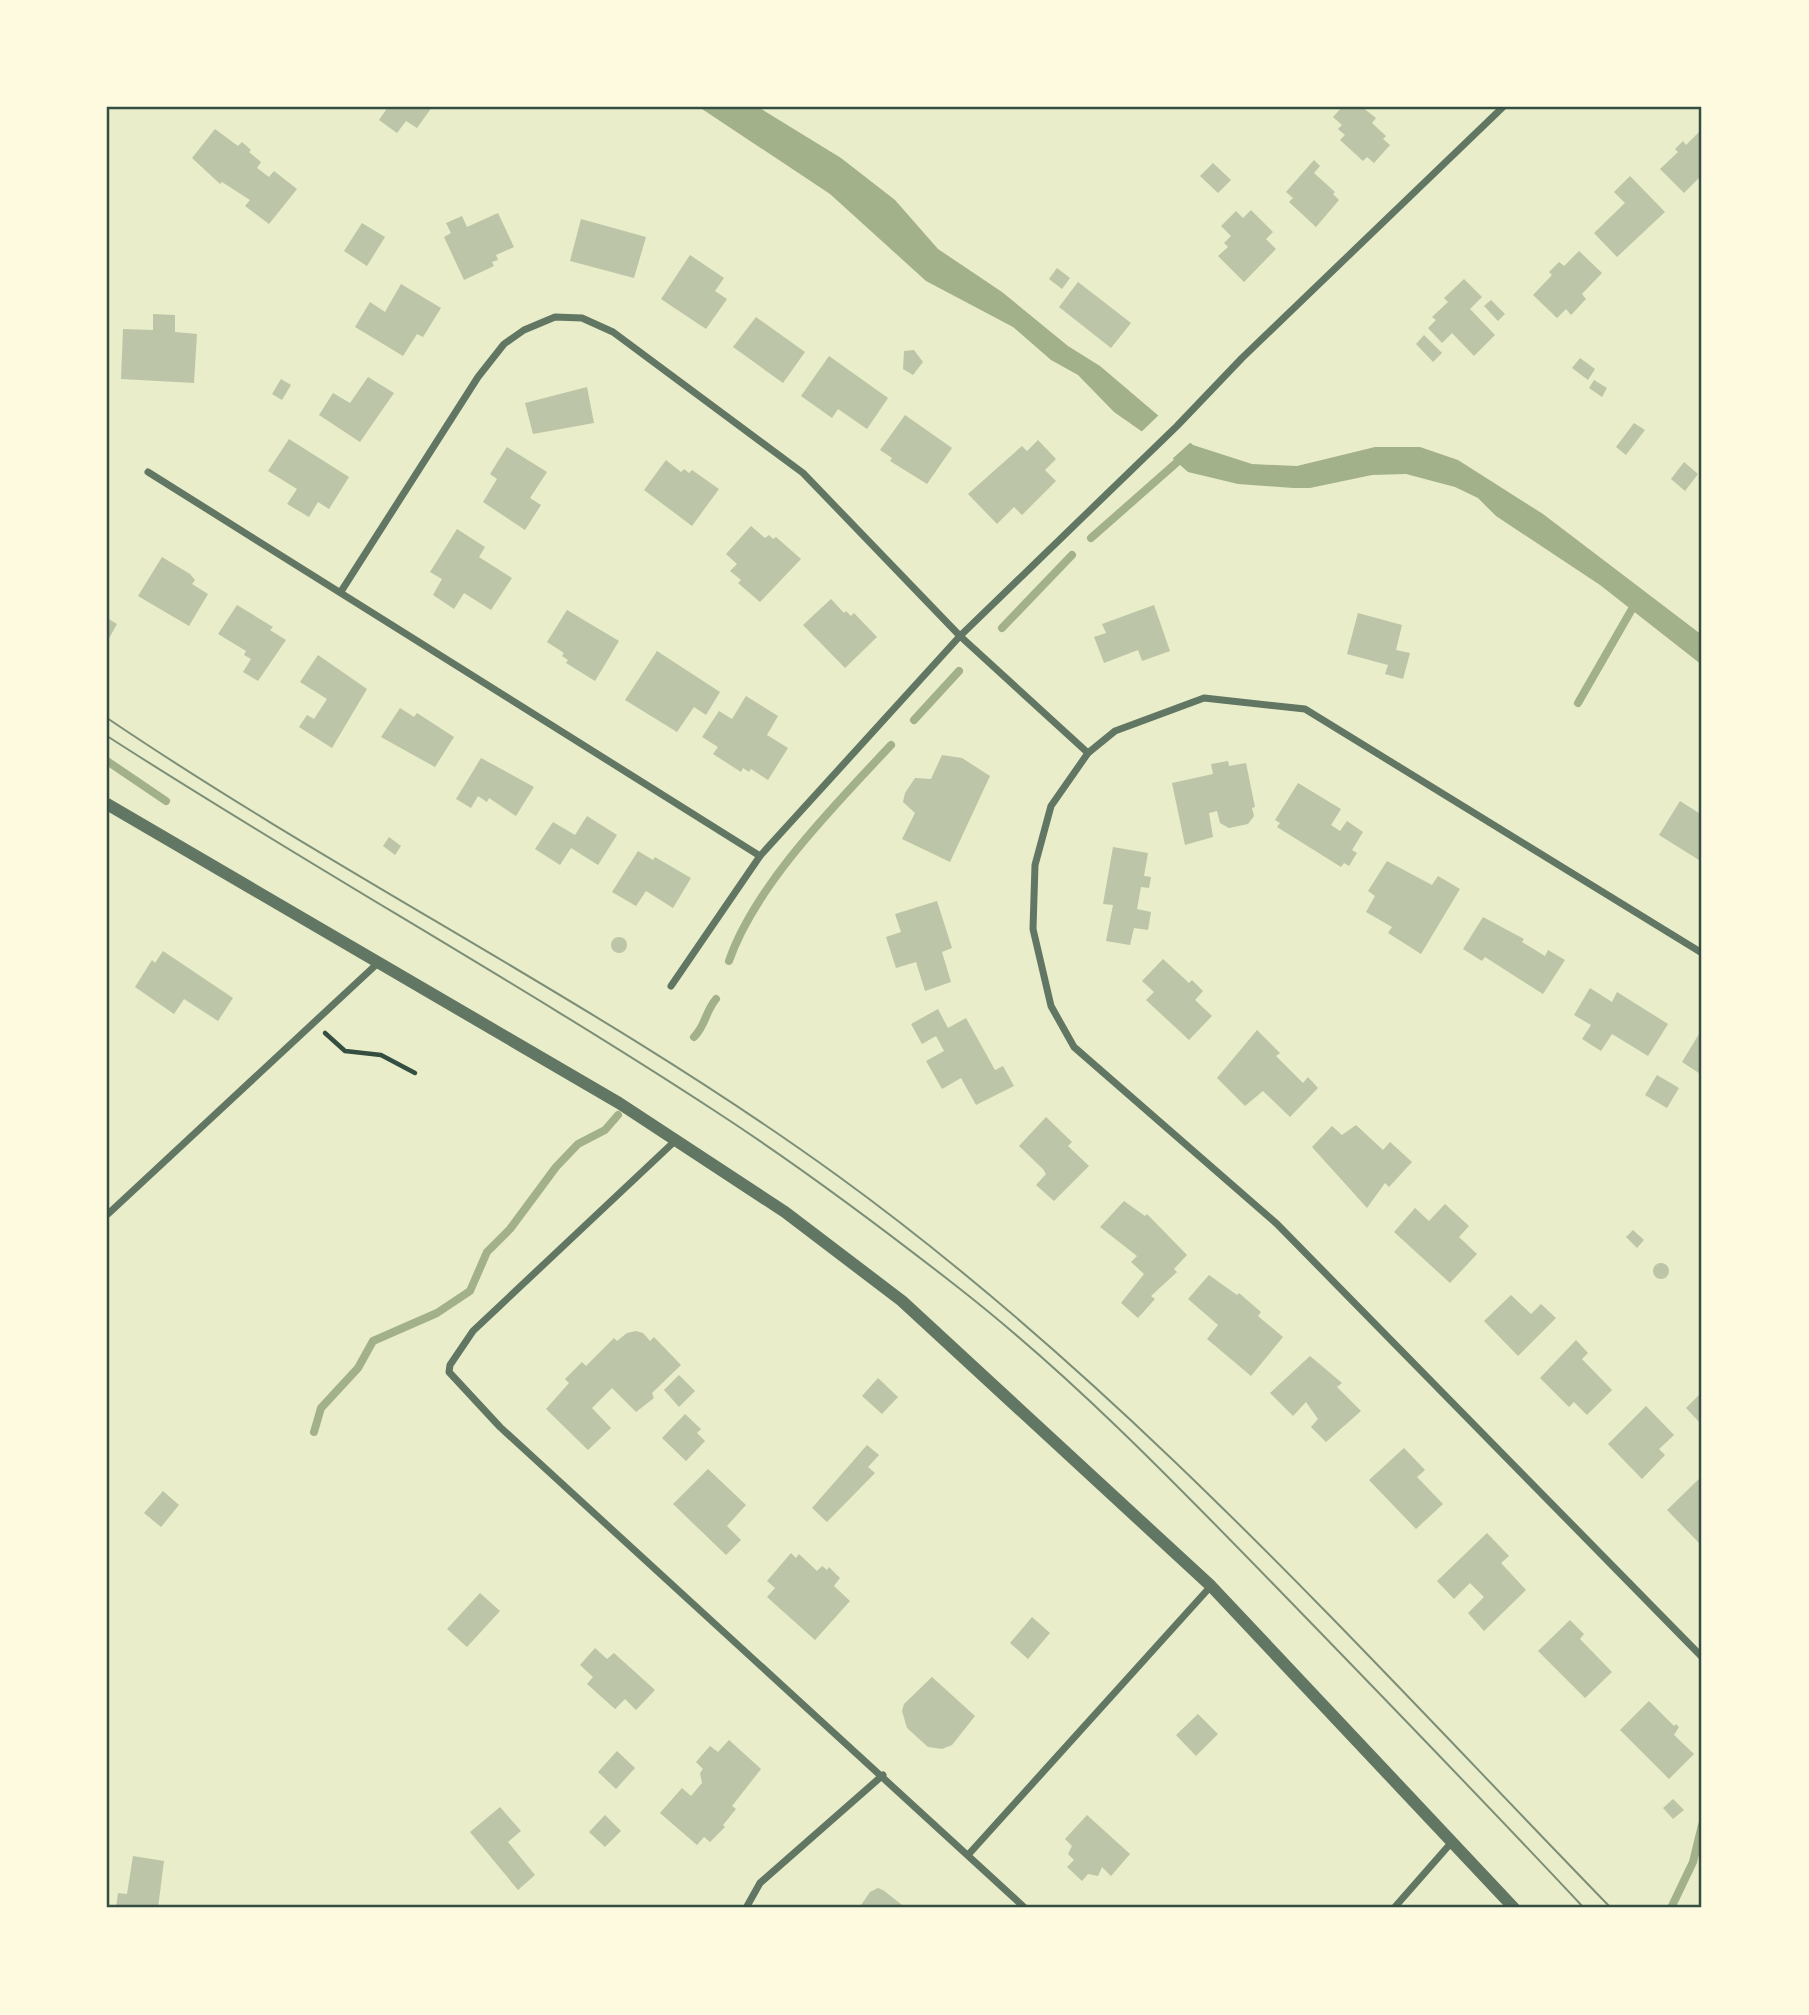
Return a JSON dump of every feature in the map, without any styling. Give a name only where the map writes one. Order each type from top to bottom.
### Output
[{"type":"street","points":[[671,986],[760,856],[960,636],[1177,426],[1242,358],[1503,107]]},
{"type":"street","points":[[342,590],[478,377],[504,344],[524,330],[555,317],[582,317],[613,332],[644,353],[803,473],[960,636],[1088,753]]},
{"type":"street","points":[[148,472],[342,590],[760,856]]},
{"type":"street","points":[[1702,953],[1305,709],[1204,698],[1115,731],[1088,753],[1051,806],[1035,865],[1033,929],[1051,1006],[1074,1047],[1277,1224],[1702,1657]]},
{"type":"street","points":[[107,804],[677,1139],[786,1212],[902,1301],[1211,1586],[1346,1726],[1451,1843],[1514,1908]]},
{"type":"street","points":[[108,1214],[379,962]]},
{"type":"street","points":[[677,1139],[473,1331],[450,1364],[449,1372],[500,1427],[1024,1908]]},
{"type":"street","points":[[968,1855],[1211,1586]]},
{"type":"street","points":[[746,1908],[760,1883],[883,1776]]},
{"type":"street","points":[[1394,1908],[1451,1843]]},
{"type":"path","points":[[314,1023],[345,1051],[381,1055],[415,1073]]},
{"type":"shaded area","points":[[699,107],[758,107],[841,158],[895,200],[938,249],[1002,292],[1068,346],[1100,366],[1193,445],[1252,464],[1297,466],[1375,447],[1420,447],[1458,460],[1543,514],[1702,635],[1702,665],[1600,585],[1496,516],[1478,498],[1455,487],[1406,474],[1372,475],[1310,488],[1293,488],[1238,484],[1188,472],[1144,433],[1114,412],[1078,375],[1051,360],[1013,327],[926,281],[830,194]]},
{"type":"pier","points":[[1161,413],[1192,441],[1170,461],[1139,434]]},
{"type":"building","points":[[388,107],[432,107],[417,128],[406,121],[397,133],[379,120]]},
{"type":"building","points":[[1342,107],[1362,107],[1376,118],[1372,123],[1386,136],[1383,139],[1390,145],[1374,163],[1367,157],[1363,161],[1340,140],[1345,135],[1338,129],[1342,125],[1333,117]]},
{"type":"building","points":[[215,129],[238,146],[242,142],[251,150],[249,152],[261,162],[257,168],[269,177],[274,171],[297,189],[269,224],[245,206],[250,200],[222,182],[220,184],[192,158]]},
{"type":"building","points":[[1702,129],[1702,175],[1684,193],[1660,169],[1678,152],[1675,149],[1683,141],[1686,145]]},
{"type":"building","points":[[1314,160],[1320,166],[1314,173],[1335,192],[1333,194],[1339,200],[1316,227],[1289,202],[1293,198],[1286,192]]},
{"type":"building","points":[[1213,163],[1231,180],[1218,193],[1200,176]]},
{"type":"building","points":[[1630,176],[1665,212],[1617,257],[1594,233],[1625,203],[1614,192]]},
{"type":"building","points":[[1251,210],[1273,232],[1266,239],[1276,249],[1244,282],[1218,256],[1228,247],[1224,243],[1231,236],[1221,226],[1236,211],[1243,218]]},
{"type":"building","points":[[498,213],[514,247],[496,255],[498,260],[492,262],[494,266],[464,280],[444,237],[451,233],[446,223],[462,216],[467,227]]},
{"type":"building","points":[[581,219],[646,237],[634,278],[570,261]]},
{"type":"building","points":[[362,223],[385,237],[367,266],[344,251]]},
{"type":"building","points":[[1579,251],[1602,273],[1582,294],[1586,299],[1571,315],[1566,309],[1557,318],[1533,295],[1552,275],[1549,272],[1559,262],[1564,266]]},
{"type":"building","points":[[690,255],[724,278],[715,291],[727,299],[706,329],[661,299]]},
{"type":"building","points":[[1057,268],[1070,278],[1062,289],[1049,279]]},
{"type":"building","points":[[1464,279],[1482,297],[1470,309],[1495,335],[1474,356],[1452,333],[1442,343],[1428,328],[1436,320],[1432,317],[1448,302],[1444,298]]},
{"type":"building","points":[[1078,282],[1131,323],[1111,348],[1059,307]]},
{"type":"building","points":[[401,284],[441,308],[423,337],[417,334],[403,356],[355,327],[370,302],[385,312]]},
{"type":"building","points":[[1491,300],[1505,314],[1498,321],[1484,306]]},
{"type":"building","points":[[153,314],[175,315],[175,332],[197,334],[194,383],[121,379],[123,329],[153,330]]},
{"type":"building","points":[[756,317],[805,352],[783,383],[733,347]]},
{"type":"building","points":[[1424,335],[1442,353],[1433,362],[1416,344]]},
{"type":"building","points":[[914,350],[923,362],[913,375],[903,369],[904,351]]},
{"type":"building","points":[[829,356],[888,398],[867,429],[838,409],[832,418],[801,396]]},
{"type":"building","points":[[1580,358],[1595,369],[1588,380],[1572,368]]},
{"type":"building","points":[[368,377],[394,393],[360,442],[319,415],[333,393],[350,403]]},
{"type":"building","points":[[281,379],[291,385],[282,400],[272,394]]},
{"type":"building","points":[[1594,380],[1607,388],[1602,397],[1589,388]]},
{"type":"building","points":[[587,387],[594,423],[533,434],[525,403]]},
{"type":"building","points":[[905,415],[952,448],[927,484],[890,461],[892,458],[880,450]]},
{"type":"building","points":[[1634,423],[1645,430],[1626,455],[1616,447]]},
{"type":"building","points":[[289,439],[349,477],[329,509],[318,502],[309,517],[287,504],[297,489],[268,471]]},
{"type":"building","points":[[1038,440],[1056,459],[1045,470],[1056,481],[1022,515],[1014,507],[997,524],[968,494],[1022,446],[1027,451]]},
{"type":"building","points":[[507,447],[547,472],[530,498],[541,505],[525,530],[483,502],[497,479],[490,474]]},
{"type":"building","points":[[666,460],[681,472],[684,469],[689,473],[692,470],[719,489],[692,526],[644,490]]},
{"type":"building","points":[[1684,462],[1698,474],[1685,491],[1671,479]]},
{"type":"building","points":[[751,526],[765,538],[769,535],[773,539],[776,537],[801,559],[760,602],[738,583],[741,580],[730,571],[737,564],[726,554]]},
{"type":"building","points":[[457,529],[485,547],[479,557],[512,578],[491,610],[464,593],[454,609],[433,595],[442,579],[430,572]]},
{"type":"building","points":[[162,557],[190,574],[195,580],[192,584],[208,594],[189,626],[138,596]]},
{"type":"building","points":[[831,599],[844,613],[846,611],[851,616],[854,613],[877,637],[845,668],[803,625]]},
{"type":"building","points":[[237,605],[273,627],[270,630],[286,640],[258,681],[243,672],[251,659],[244,655],[246,651],[218,634]]},
{"type":"building","points":[[1154,605],[1170,651],[1142,661],[1138,650],[1104,663],[1094,637],[1106,633],[1102,624]]},
{"type":"building","points":[[567,610],[619,641],[595,681],[566,663],[568,660],[562,656],[564,653],[547,642]]},
{"type":"building","points":[[1358,613],[1402,625],[1396,650],[1410,653],[1403,679],[1385,674],[1388,665],[1347,654]]},
{"type":"building","points":[[107,618],[117,624],[107,642]]},
{"type":"building","points":[[657,651],[720,692],[706,715],[694,707],[677,732],[625,700]]},
{"type":"building","points":[[318,655],[367,689],[332,748],[299,727],[307,715],[314,719],[327,699],[300,682]]},
{"type":"building","points":[[746,696],[778,716],[767,735],[788,748],[768,780],[751,769],[749,772],[743,768],[741,772],[713,754],[718,747],[702,737],[719,711],[732,719]]},
{"type":"building","points":[[400,708],[414,717],[417,713],[454,737],[435,767],[381,737]]},
{"type":"building","points":[[942,755],[962,758],[990,776],[950,862],[902,839],[915,813],[903,802],[905,793],[915,778],[931,779]]},
{"type":"building","points":[[481,758],[534,787],[516,816],[489,798],[487,802],[478,796],[471,808],[456,799]]},
{"type":"building","points":[[1228,761],[1229,766],[1246,763],[1255,807],[1252,808],[1254,816],[1248,824],[1229,828],[1220,823],[1217,811],[1209,813],[1213,837],[1185,845],[1172,783],[1213,774],[1211,764]]},
{"type":"building","points":[[1298,783],[1341,809],[1331,825],[1340,831],[1347,821],[1363,832],[1352,850],[1357,853],[1349,866],[1344,863],[1341,867],[1277,827],[1280,823],[1275,820]]},
{"type":"building","points":[[1680,801],[1702,815],[1702,858],[1699,860],[1659,835]]},
{"type":"building","points":[[587,816],[617,835],[598,865],[571,848],[560,865],[535,849],[553,822],[575,835]]},
{"type":"building","points":[[389,837],[401,846],[395,855],[383,846]]},
{"type":"building","points":[[1113,847],[1148,853],[1144,876],[1151,877],[1149,888],[1141,887],[1137,909],[1151,912],[1148,930],[1134,928],[1130,945],[1106,941],[1113,905],[1103,904]]},
{"type":"building","points":[[638,851],[653,860],[655,857],[691,878],[673,908],[646,891],[636,906],[612,892]]},
{"type":"building","points":[[1387,861],[1432,885],[1438,876],[1460,889],[1421,954],[1388,933],[1392,927],[1366,912],[1375,896],[1368,891]]},
{"type":"building","points":[[937,901],[952,948],[942,952],[951,982],[925,991],[916,962],[896,968],[886,937],[901,932],[895,914]]},
{"type":"building","points":[[1483,917],[1524,939],[1522,942],[1545,956],[1548,950],[1565,960],[1543,994],[1485,957],[1482,961],[1463,949]]},
{"type":"building","points":[[616,937],[622,937],[627,945],[625,951],[616,953],[611,948],[611,942]]},
{"type":"building","points":[[163,951],[233,998],[218,1021],[184,999],[174,1014],[135,987],[152,960],[155,963]]},
{"type":"building","points":[[1163,959],[1189,983],[1192,980],[1203,991],[1195,1000],[1212,1016],[1189,1040],[1146,1000],[1154,992],[1142,981]]},
{"type":"building","points":[[1590,988],[1612,1002],[1617,992],[1668,1024],[1648,1056],[1612,1034],[1601,1051],[1582,1039],[1591,1025],[1574,1015]]},
{"type":"building","points":[[938,1009],[948,1028],[966,1018],[995,1070],[1003,1066],[1014,1086],[976,1105],[961,1078],[942,1089],[926,1061],[944,1051],[936,1036],[922,1044],[911,1024]]},
{"type":"building","points":[[1702,1029],[1702,1075],[1682,1062]]},
{"type":"building","points":[[1257,1030],[1280,1053],[1276,1056],[1303,1083],[1308,1077],[1318,1088],[1290,1117],[1263,1091],[1245,1106],[1217,1078]]},
{"type":"building","points":[[1657,1075],[1679,1088],[1667,1108],[1645,1095]]},
{"type":"building","points":[[1046,1117],[1072,1142],[1068,1146],[1089,1166],[1054,1201],[1036,1185],[1046,1174],[1043,1169],[1019,1146]]},
{"type":"building","points":[[1356,1125],[1383,1150],[1390,1142],[1412,1162],[1389,1187],[1385,1183],[1367,1208],[1312,1147],[1332,1126],[1342,1135]]},
{"type":"building","points":[[1124,1201],[1145,1216],[1147,1214],[1187,1255],[1174,1269],[1177,1272],[1151,1296],[1155,1299],[1138,1318],[1121,1303],[1144,1274],[1131,1262],[1137,1256],[1100,1227]]},
{"type":"building","points":[[1445,1204],[1469,1226],[1459,1237],[1477,1254],[1450,1283],[1394,1232],[1415,1208],[1429,1221]]},
{"type":"building","points":[[1633,1230],[1644,1240],[1637,1248],[1626,1237]]},
{"type":"building","points":[[1658,1263],[1664,1263],[1669,1271],[1667,1277],[1658,1279],[1653,1274],[1653,1268]]},
{"type":"building","points":[[1209,1275],[1237,1295],[1239,1293],[1261,1312],[1258,1316],[1283,1337],[1251,1376],[1207,1339],[1218,1325],[1188,1299]]},
{"type":"building","points":[[1511,1295],[1531,1314],[1541,1304],[1556,1318],[1518,1356],[1484,1321]]},
{"type":"building","points":[[627,1333],[643,1333],[650,1341],[654,1337],[681,1365],[652,1393],[654,1398],[636,1412],[612,1388],[592,1408],[611,1428],[588,1450],[546,1409],[569,1383],[565,1379],[582,1362],[586,1366],[614,1338],[617,1341]]},
{"type":"building","points":[[1576,1340],[1588,1353],[1582,1359],[1612,1390],[1587,1415],[1574,1402],[1569,1407],[1540,1378]]},
{"type":"building","points":[[1310,1356],[1342,1383],[1337,1387],[1361,1411],[1326,1442],[1311,1427],[1318,1419],[1306,1402],[1293,1416],[1270,1393]]},
{"type":"building","points":[[679,1375],[695,1391],[679,1407],[664,1390]]},
{"type":"building","points":[[878,1378],[898,1397],[882,1414],[862,1396]]},
{"type":"building","points":[[1702,1392],[1702,1425],[1686,1408]]},
{"type":"building","points":[[1646,1406],[1674,1435],[1659,1449],[1665,1455],[1642,1479],[1608,1444]]},
{"type":"building","points":[[685,1414],[701,1429],[697,1433],[705,1441],[686,1461],[662,1438]]},
{"type":"building","points":[[867,1445],[879,1455],[868,1467],[875,1473],[827,1522],[812,1508]]},
{"type":"building","points":[[1404,1448],[1425,1470],[1417,1477],[1443,1504],[1416,1529],[1369,1480]]},
{"type":"building","points":[[708,1469],[746,1505],[727,1526],[741,1540],[726,1555],[673,1504]]},
{"type":"building","points":[[1702,1476],[1702,1546],[1667,1510]]},
{"type":"building","points":[[163,1491],[179,1505],[161,1527],[144,1513]]},
{"type":"building","points":[[1487,1533],[1509,1556],[1501,1563],[1526,1590],[1484,1631],[1468,1613],[1484,1597],[1470,1583],[1454,1599],[1437,1581]]},
{"type":"building","points":[[791,1553],[796,1558],[799,1554],[817,1571],[822,1566],[827,1570],[829,1567],[840,1578],[834,1586],[850,1601],[815,1640],[767,1597],[775,1588],[767,1581]]},
{"type":"building","points":[[480,1593],[500,1611],[467,1647],[447,1629]]},
{"type":"building","points":[[1032,1617],[1050,1633],[1028,1659],[1010,1643]]},
{"type":"building","points":[[1570,1620],[1584,1634],[1580,1639],[1612,1672],[1585,1698],[1538,1651]]},
{"type":"building","points":[[595,1648],[607,1659],[614,1653],[655,1690],[636,1710],[625,1699],[615,1709],[587,1684],[593,1677],[580,1665]]},
{"type":"building","points":[[932,1677],[975,1716],[952,1745],[942,1749],[928,1747],[907,1728],[902,1711],[904,1704]]},
{"type":"building","points":[[1649,1701],[1674,1726],[1676,1724],[1679,1727],[1674,1735],[1694,1754],[1669,1779],[1620,1730]]},
{"type":"building","points":[[1198,1714],[1218,1734],[1196,1756],[1176,1735]]},
{"type":"building","points":[[729,1740],[761,1769],[732,1806],[736,1809],[723,1825],[725,1827],[710,1842],[704,1837],[697,1845],[660,1813],[682,1788],[691,1796],[702,1783],[700,1773],[703,1769],[696,1762],[710,1746],[718,1752]]},
{"type":"building","points":[[617,1751],[635,1768],[616,1789],[598,1772]]},
{"type":"building","points":[[1673,1799],[1684,1810],[1673,1819],[1663,1808]]},
{"type":"building","points":[[500,1807],[521,1831],[508,1842],[535,1875],[518,1890],[470,1832]]},
{"type":"building","points":[[605,1815],[621,1831],[605,1847],[589,1832]]},
{"type":"building","points":[[1087,1815],[1130,1854],[1111,1876],[1102,1867],[1098,1876],[1088,1874],[1082,1881],[1067,1867],[1074,1860],[1068,1854],[1072,1846],[1065,1839]]},
{"type":"building","points":[[133,1856],[164,1861],[158,1908],[116,1908],[118,1893],[127,1894]]},
{"type":"building","points":[[878,1888],[906,1908],[859,1908],[870,1892]]},
{"type":"waterway","points":[[1091,538],[1183,457]]},
{"type":"waterway","points":[[1002,628],[1072,555]]},
{"type":"waterway","points":[[1578,703],[1636,602]]},
{"type":"waterway","points":[[914,720],[959,671]]},
{"type":"waterway","points":[[729,961],[741,932],[777,875],[822,819],[891,745]]},
{"type":"waterway","points":[[107,761],[166,801]]},
{"type":"waterway","points":[[694,1037],[716,999]]},
{"type":"waterway","points":[[314,1432],[321,1408],[358,1368],[373,1341],[437,1313],[470,1291],[487,1252],[510,1229],[556,1167],[578,1144],[605,1130],[618,1115]]},
{"type":"waterway","points":[[1671,1908],[1693,1862],[1702,1825]]},
{"type":"tram line","points":[[107,718],[289,834],[659,1056],[838,1176],[944,1257],[1046,1343],[1144,1432],[1240,1525],[1611,1908]]},
{"type":"tram line","points":[[107,736],[715,1111],[837,1195],[955,1285],[1041,1356],[1163,1472],[1395,1709],[1584,1908]]}]
